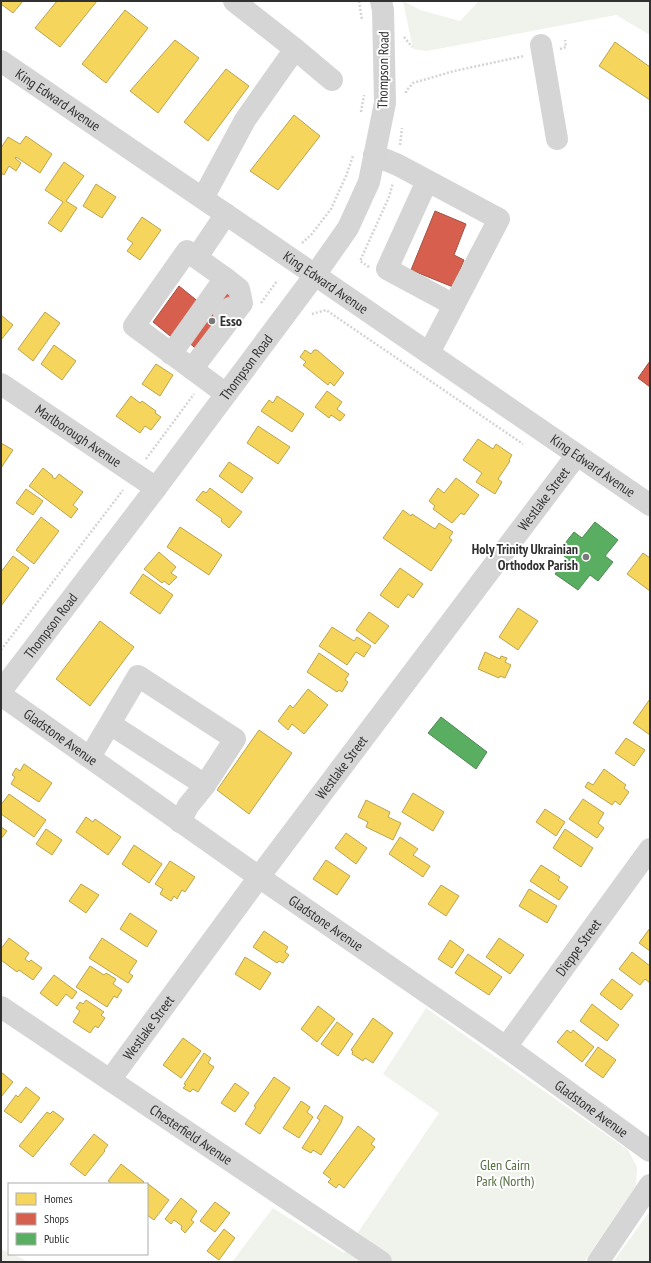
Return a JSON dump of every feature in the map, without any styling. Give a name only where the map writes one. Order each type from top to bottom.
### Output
[{"type":"street","points":[[234,1],[295,48],[332,80]]},
{"type":"street","name":"Thompson Road","points":[[1,691],[156,488],[315,275],[348,228],[369,182],[385,103],[384,10],[381,1]]},
{"type":"street","points":[[203,198],[245,120],[295,48]]},
{"type":"street","points":[[542,48],[557,139]]},
{"type":"street","name":"King Edward Avenue","points":[[1,61],[203,198],[576,456],[650,505]]},
{"type":"street","points":[[374,155],[398,165],[499,219],[429,354]]},
{"type":"street","points":[[427,181],[387,269],[454,305]]},
{"type":"street","points":[[197,257],[226,214]]},
{"type":"street","points":[[223,302],[197,257],[187,251],[134,326],[226,394]]},
{"type":"street","points":[[192,369],[206,329],[223,302]]},
{"type":"street","points":[[171,354],[206,329],[223,302]]},
{"type":"street","name":"Marlborough Avenue","points":[[1,384],[156,488]]},
{"type":"street","name":"Westlake Street","points":[[110,1080],[259,877],[576,456]]},
{"type":"street","points":[[90,758],[138,676],[235,739],[205,785],[188,806],[180,822]]},
{"type":"street","name":"Gladstone Avenue","points":[[1,695],[180,822],[506,1047],[650,1151]]},
{"type":"street","points":[[110,724],[205,785]]},
{"type":"street","name":"Dieppe Street","points":[[506,1047],[650,849]]},
{"type":"street","name":"Chesterfield Avenue","points":[[1,1007],[381,1262]]},
{"type":"street","points":[[598,1262],[650,1185]]},
{"type":"path","points":[[359,1],[363,24]]},
{"type":"path","points":[[406,96],[406,91],[413,83],[542,48],[566,48],[565,40]]},
{"type":"path","points":[[361,118],[364,94]]},
{"type":"path","points":[[372,269],[360,261],[389,197],[398,165],[402,126]]},
{"type":"path","points":[[303,243],[331,209],[346,176],[353,155]]},
{"type":"path","points":[[326,310],[527,447]]},
{"type":"path","points":[[1,650],[124,490]]},
{"type":"green space","points":[[403,1],[420,10],[460,21],[479,1],[650,1],[650,35],[616,15],[427,51],[413,49]]},
{"type":"green space","name":"Glen Cairn Park (North)","points":[[426,1008],[628,1150],[637,1167],[636,1186],[584,1262],[232,1262],[273,1208],[344,1253],[439,1113],[383,1074]]},
{"type":"green space","points":[[650,1211],[650,1262],[613,1262]]},
{"type":"green space","points":[[1,1249],[8,1252],[8,1255],[14,1255],[29,1262],[1,1262]]},
{"type":"building: Homes","points":[[1,1],[23,1],[13,13],[1,4]]},
{"type":"building: Homes","points":[[57,1],[97,1],[60,47],[35,28]]},
{"type":"building: Homes","points":[[125,10],[148,28],[106,83],[82,64]]},
{"type":"building: Homes","points":[[175,40],[199,58],[158,113],[130,91]]},
{"type":"building: Homes","points":[[615,42],[650,67],[650,100],[599,66]]},
{"type":"building: Homes","points":[[226,69],[249,86],[208,141],[184,122]]},
{"type":"building: Homes","points":[[294,115],[320,136],[278,190],[250,171]]},
{"type":"building: Homes","points":[[26,136],[52,154],[40,173],[16,157],[15,158],[21,163],[16,171],[9,166],[4,175],[1,173],[1,148],[8,137],[20,144]]},
{"type":"building: Homes","points":[[64,162],[84,176],[66,201],[77,208],[61,232],[48,223],[63,202],[45,190]]},
{"type":"building: Homes","points":[[96,184],[116,197],[102,218],[83,206]]},
{"type":"building: Homes","points":[[142,217],[161,230],[140,260],[127,251],[133,243],[127,239]]},
{"type":"building: Homes","points":[[45,312],[60,323],[33,361],[18,349]]},
{"type":"building: Homes","points":[[1,315],[13,325],[1,340]]},
{"type":"building: Homes","points":[[54,345],[76,361],[62,380],[41,364]]},
{"type":"building: Homes","points":[[305,350],[311,354],[314,350],[317,350],[344,373],[334,386],[330,382],[328,385],[303,365],[306,362],[300,357]]},
{"type":"building: Homes","points":[[156,364],[173,375],[160,396],[142,384]]},
{"type":"building: Homes","points":[[327,391],[342,402],[337,409],[345,415],[340,421],[331,415],[329,418],[315,407]]},
{"type":"building: Homes","points":[[131,396],[140,403],[142,401],[156,411],[155,413],[161,417],[151,430],[145,426],[140,433],[116,416]]},
{"type":"building: Homes","points":[[277,396],[304,414],[292,432],[261,411],[269,400],[273,403]]},
{"type":"building: Homes","points":[[258,426],[290,447],[278,464],[247,443]]},
{"type":"building: Homes","points":[[478,439],[493,449],[496,444],[512,455],[509,460],[510,461],[498,479],[502,482],[495,494],[476,482],[482,473],[463,460]]},
{"type":"building: Homes","points":[[1,443],[13,450],[1,468]]},
{"type":"building: Homes","points":[[229,462],[253,478],[242,493],[219,476]]},
{"type":"building: Homes","points":[[43,468],[55,479],[59,474],[83,492],[73,505],[78,509],[71,518],[29,486]]},
{"type":"building: Homes","points":[[456,478],[479,495],[464,515],[461,513],[452,523],[433,509],[435,506],[429,501],[438,488],[444,493]]},
{"type":"building: Homes","points":[[210,488],[242,512],[229,528],[221,521],[222,519],[196,500],[203,491],[206,493]]},
{"type":"building: Homes","points":[[26,489],[43,501],[33,515],[16,503]]},
{"type":"building: Homes","points":[[403,510],[435,529],[439,523],[453,532],[449,538],[452,540],[431,571],[383,538]]},
{"type":"building: Homes","points":[[41,517],[59,531],[34,564],[16,550]]},
{"type":"building: Homes","points":[[180,527],[222,555],[209,575],[167,547]]},
{"type":"building: Homes","points":[[159,552],[176,567],[171,573],[177,577],[169,585],[164,581],[162,583],[144,569]]},
{"type":"building: Homes","points":[[643,553],[650,558],[650,591],[627,574]]},
{"type":"building: Homes","points":[[13,556],[29,568],[1,606],[1,572]]},
{"type":"building: Homes","points":[[400,568],[423,584],[413,598],[408,594],[398,608],[380,595]]},
{"type":"building: Homes","points":[[143,574],[173,595],[160,614],[130,593]]},
{"type":"building: Homes","points":[[518,608],[538,621],[518,650],[499,637]]},
{"type":"building: Homes","points":[[369,612],[389,626],[375,644],[356,630]]},
{"type":"building: Homes","points":[[100,621],[134,647],[90,706],[56,679]]},
{"type":"building: Homes","points":[[332,627],[354,641],[357,637],[371,646],[364,657],[356,652],[347,665],[319,646]]},
{"type":"building: Homes","points":[[485,652],[500,659],[501,656],[507,658],[505,662],[511,665],[505,678],[500,676],[499,678],[478,669]]},
{"type":"building: Homes","points":[[319,653],[349,674],[345,680],[348,682],[342,692],[339,690],[337,692],[307,672]]},
{"type":"building: Homes","points":[[308,689],[328,705],[304,734],[292,724],[288,730],[278,721],[290,705],[293,708]]},
{"type":"building: Homes","points":[[650,699],[650,735],[633,723]]},
{"type":"building: Homes","points":[[259,730],[292,753],[249,814],[217,790]]},
{"type":"building: Homes","points":[[626,738],[645,750],[634,766],[615,753]]},
{"type":"building: Homes","points":[[24,764],[52,783],[39,802],[11,784],[15,777],[12,775],[16,768],[20,771]]},
{"type":"building: Homes","points":[[604,769],[626,785],[624,788],[629,792],[620,805],[615,801],[612,805],[585,787],[588,782],[593,785]]},
{"type":"building: Homes","points":[[413,793],[444,812],[433,831],[402,812]]},
{"type":"building: Homes","points":[[9,794],[46,820],[34,837],[1,814],[1,805]]},
{"type":"building: Homes","points":[[583,799],[604,813],[598,823],[604,828],[597,838],[569,819]]},
{"type":"building: Homes","points":[[366,800],[390,812],[388,817],[401,823],[393,840],[366,827],[368,822],[358,817]]},
{"type":"building: Homes","points":[[545,809],[565,822],[556,836],[536,822]]},
{"type":"building: Homes","points":[[86,817],[93,822],[95,819],[121,837],[108,855],[76,832]]},
{"type":"building: Homes","points":[[1,827],[7,831],[1,839]]},
{"type":"building: Homes","points":[[46,829],[62,840],[52,855],[36,844]]},
{"type":"building: Homes","points":[[565,829],[593,848],[581,867],[553,848]]},
{"type":"building: Homes","points":[[346,833],[367,848],[356,864],[335,848]]},
{"type":"building: Homes","points":[[400,837],[418,849],[413,855],[430,866],[423,877],[389,854]]},
{"type":"building: Homes","points":[[134,845],[162,864],[149,883],[122,864]]},
{"type":"building: Homes","points":[[326,860],[350,876],[337,895],[313,879]]},
{"type":"building: Homes","points":[[170,861],[195,877],[185,892],[182,890],[177,899],[174,896],[171,901],[160,894],[163,889],[155,884]]},
{"type":"building: Homes","points":[[541,865],[560,877],[558,880],[568,887],[559,900],[530,881]]},
{"type":"building: Homes","points":[[81,884],[99,895],[86,913],[69,901]]},
{"type":"building: Homes","points":[[441,885],[459,896],[446,916],[428,904]]},
{"type":"building: Homes","points":[[529,889],[557,906],[547,923],[519,906]]},
{"type":"building: Homes","points":[[130,913],[157,931],[147,947],[120,929]]},
{"type":"building: Homes","points":[[650,928],[650,951],[639,943]]},
{"type":"building: Homes","points":[[264,931],[288,947],[285,952],[289,955],[283,963],[279,961],[277,963],[253,947]]},
{"type":"building: Homes","points":[[9,938],[29,953],[25,959],[29,962],[31,960],[42,968],[33,980],[19,970],[17,972],[1,960],[1,949]]},
{"type":"building: Homes","points":[[102,938],[137,961],[129,973],[133,976],[128,983],[89,958]]},
{"type":"building: Homes","points":[[499,938],[524,955],[510,974],[486,957]]},
{"type":"building: Homes","points":[[450,940],[464,950],[452,968],[438,959]]},
{"type":"building: Homes","points":[[632,952],[650,966],[650,983],[645,979],[640,985],[619,969]]},
{"type":"building: Homes","points":[[468,954],[502,977],[489,995],[455,973]]},
{"type":"building: Homes","points":[[245,957],[271,973],[260,990],[235,974]]},
{"type":"building: Homes","points":[[90,966],[104,975],[106,973],[116,979],[113,984],[122,990],[117,998],[114,996],[107,1007],[76,987]]},
{"type":"building: Homes","points":[[54,975],[77,992],[72,999],[66,994],[57,1006],[40,993]]},
{"type":"building: Homes","points":[[612,979],[633,995],[621,1010],[600,994]]},
{"type":"building: Homes","points":[[86,1000],[104,1012],[101,1015],[105,1018],[98,1028],[95,1026],[90,1033],[73,1022],[80,1011],[76,1008],[80,1002],[83,1004]]},
{"type":"building: Homes","points":[[592,1004],[619,1025],[607,1041],[580,1021]]},
{"type":"building: Homes","points":[[318,1006],[335,1019],[317,1042],[301,1029]]},
{"type":"building: Homes","points":[[373,1018],[393,1033],[373,1063],[365,1058],[363,1061],[352,1054],[353,1051],[351,1050]]},
{"type":"building: Homes","points":[[337,1022],[353,1034],[338,1056],[321,1044]]},
{"type":"building: Homes","points":[[567,1030],[571,1033],[573,1030],[594,1047],[582,1062],[557,1042]]},
{"type":"building: Homes","points":[[183,1038],[201,1051],[181,1078],[163,1065]]},
{"type":"building: Homes","points":[[598,1047],[616,1060],[603,1078],[585,1065]]},
{"type":"building: Homes","points":[[204,1053],[211,1058],[208,1063],[214,1067],[198,1092],[193,1089],[190,1092],[183,1088],[186,1085],[184,1084]]},
{"type":"building: Homes","points":[[1,1072],[13,1082],[1,1097]]},
{"type":"building: Homes","points":[[274,1077],[290,1088],[260,1134],[245,1124],[256,1107],[254,1106]]},
{"type":"building: Homes","points":[[235,1083],[249,1093],[235,1112],[221,1103]]},
{"type":"building: Homes","points":[[26,1087],[40,1098],[21,1123],[4,1111],[16,1095],[18,1097]]},
{"type":"building: Homes","points":[[301,1101],[310,1107],[307,1112],[313,1117],[299,1138],[283,1128]]},
{"type":"building: Homes","points":[[325,1105],[343,1117],[341,1123],[321,1155],[313,1150],[311,1153],[302,1148],[320,1120],[317,1118]]},
{"type":"building: Homes","points":[[53,1111],[64,1119],[33,1157],[19,1146],[47,1112],[50,1114]]},
{"type":"building: Homes","points":[[358,1126],[375,1139],[371,1144],[375,1147],[344,1188],[339,1184],[336,1188],[328,1182],[331,1179],[323,1173]]},
{"type":"building: Homes","points":[[94,1134],[108,1145],[85,1176],[70,1164]]},
{"type":"building: Homes","points":[[121,1164],[144,1182],[111,1183],[108,1181]]},
{"type":"building: Homes","points":[[148,1184],[169,1200],[154,1220],[148,1216]]},
{"type":"building: Homes","points":[[181,1198],[197,1211],[191,1220],[194,1222],[185,1233],[181,1229],[182,1226],[174,1220],[171,1224],[165,1219]]},
{"type":"building: Homes","points":[[215,1202],[230,1213],[215,1232],[200,1221]]},
{"type":"building: Homes","points":[[224,1229],[235,1238],[219,1260],[207,1251]]},
{"type":"building: Shops","points":[[435,211],[466,224],[454,255],[464,260],[453,287],[411,270]]},
{"type":"building: Shops","points":[[179,286],[200,303],[175,340],[153,322]]},
{"type":"building: Shops","points":[[229,289],[240,298],[199,351],[188,342]]},
{"type":"building: Shops","points":[[650,361],[650,387],[638,378]]},
{"type":"building: Public","name":"Holy Trinity Ukrainian Orthodox Parish","points":[[595,522],[618,540],[605,556],[613,562],[598,581],[590,575],[578,590],[555,574],[567,558],[558,552],[574,532],[582,538]]},
{"type":"building: Public","points":[[441,717],[487,752],[476,769],[428,733]]},
{"type":"tunnel","points":[[219,301],[226,317]]},
{"type":"place","name":"Esso","points":[[212,321]]},
{"type":"place","name":"Holy Trinity Ukrainian Orthodox Parish","points":[[586,557]]}]
